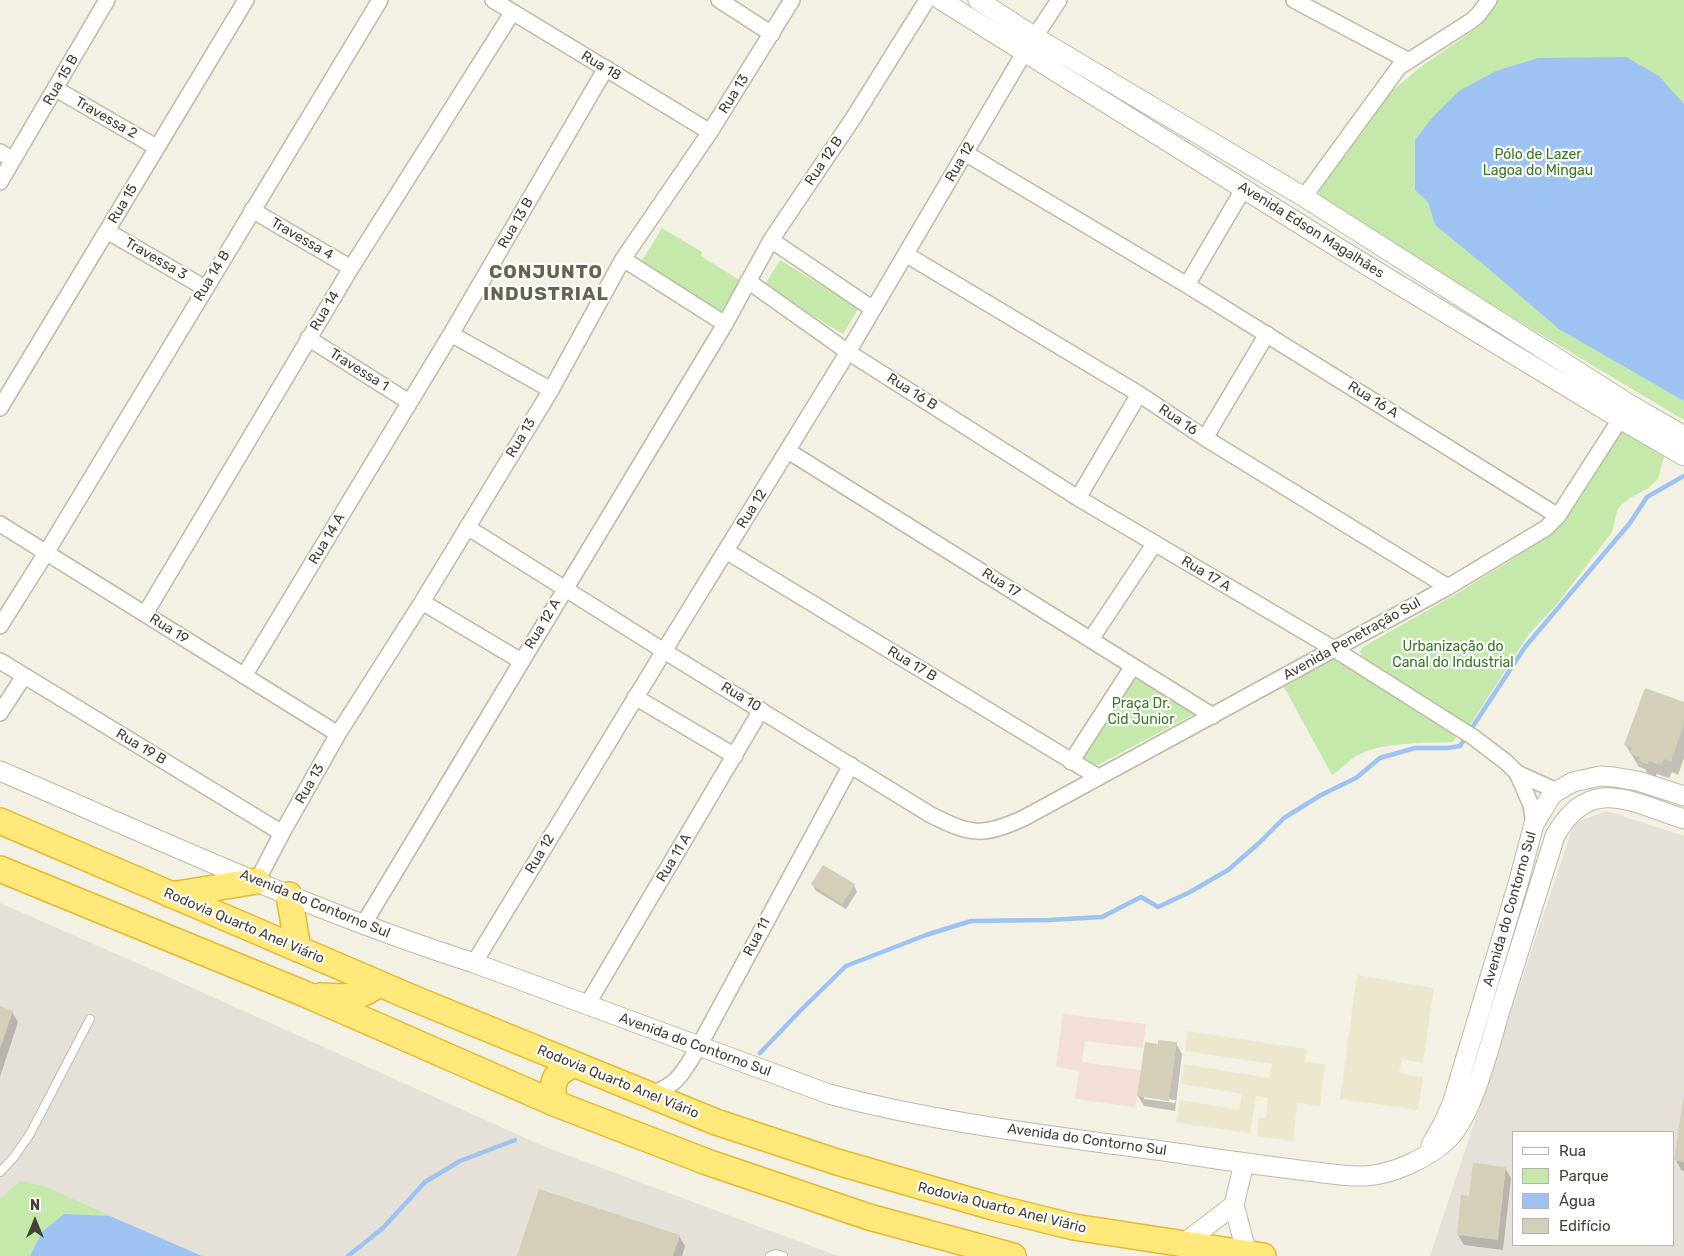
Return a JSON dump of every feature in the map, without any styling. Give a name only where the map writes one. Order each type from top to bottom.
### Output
[{"type":"highway","name":"Rodovia Quarto Anel Viário","points":[[0,821],[298,949],[574,1065],[716,1122],[915,1186],[1074,1227],[1255,1255]]},
{"type":"highway","points":[[0,869],[305,994],[554,1103],[707,1162],[868,1217],[1013,1256]]},
{"type":"highway","points":[[171,895],[257,881]]},
{"type":"highway","points":[[289,895],[298,949]]},
{"type":"highway","points":[[305,994],[343,998],[369,990],[378,982]]},
{"type":"highway","points":[[554,1103],[552,1091],[554,1080],[562,1069],[574,1065]]},
{"type":"street","name":"Rua 15 B","points":[[0,182],[108,0]]},
{"type":"street","name":"Rua 15","points":[[0,408],[246,0]]},
{"type":"street","name":"Rua 14 B","points":[[0,626],[380,0]]},
{"type":"street","name":"Rua 18","points":[[493,0],[710,132]]},
{"type":"street","points":[[719,0],[772,34]]},
{"type":"street","name":"Rua 13","points":[[257,881],[338,734],[422,602],[551,390],[623,258],[710,132],[792,0]]},
{"type":"street","name":"Rua 12 B","points":[[725,324],[771,240],[854,117],[927,0]]},
{"type":"street","name":"Avenida Edson Magalhães","points":[[941,0],[1244,188],[1340,250],[1624,412],[1684,436]]},
{"type":"street","name":"Avenida Edson Magalhães","points":[[978,0],[1356,230],[1624,412],[1684,456]]},
{"type":"street","name":"Rua 12","points":[[474,963],[788,451],[907,255],[1024,53],[1059,0]]},
{"type":"street","points":[[1294,0],[1409,61]]},
{"type":"street","points":[[1304,197],[1399,67],[1471,21],[1478,15],[1488,0]]},
{"type":"street","name":"Rua 14","points":[[145,614],[308,338],[512,12]]},
{"type":"street","name":"Rua 13 B","points":[[409,402],[451,334],[606,68]]},
{"type":"street","name":"Travessa 2","points":[[56,89],[156,147]]},
{"type":"street","points":[[0,152],[13,160]]},
{"type":"street","points":[[965,153],[1187,285],[1244,188]]},
{"type":"street","name":"Travessa 4","points":[[252,210],[351,268]]},
{"type":"street","points":[[1340,250],[1356,230]]},
{"type":"street","name":"Travessa 3","points":[[107,231],[205,288]]},
{"type":"street","points":[[771,240],[873,309]]},
{"type":"street","name":"Rua 16","points":[[907,255],[1138,394],[1205,438],[1448,587]]},
{"type":"street","points":[[623,258],[725,324]]},
{"type":"street","name":"Rua 16 B","points":[[748,281],[848,352],[1078,498]]},
{"type":"street","name":"Rua 16 A","points":[[1187,285],[1558,516]]},
{"type":"street","name":"Rua 12 A","points":[[363,925],[725,324]]},
{"type":"street","points":[[451,334],[551,390]]},
{"type":"street","points":[[1205,438],[1268,334]]},
{"type":"street","name":"Travessa 1","points":[[308,338],[409,402]]},
{"type":"street","points":[[1078,498],[1138,394]]},
{"type":"street","name":"Rua 14 A","points":[[244,676],[409,402]]},
{"type":"street","name":"Avenida Penetração Sul","points":[[1024,818],[1448,587],[1546,528],[1558,516],[1624,412]]},
{"type":"street","name":"Rua 17","points":[[788,451],[1213,716]]},
{"type":"street","name":"Rua 17 A","points":[[1078,498],[1334,649],[1473,737],[1506,762],[1517,773]]},
{"type":"street","name":"Rua 10","points":[[467,526],[564,589],[931,815],[969,831],[981,832],[994,830],[1024,818]]},
{"type":"street","name":"Rua 19","points":[[3,532],[46,553],[338,734]]},
{"type":"street","points":[[1091,639],[1154,543]]},
{"type":"street","name":"Rua 17 B","points":[[726,551],[1098,777]]},
{"type":"street","points":[[422,602],[521,661]]},
{"type":"street","name":"Rua 19 B","points":[[0,661],[282,833]]},
{"type":"street","points":[[1071,762],[1133,666]]},
{"type":"street","points":[[0,713],[24,676]]},
{"type":"street","points":[[636,697],[735,756]]},
{"type":"street","name":"Rua 11 A","points":[[586,1005],[762,710]]},
{"type":"street","name":"Rua 11","points":[[649,1095],[665,1090],[678,1080],[699,1046],[851,765]]},
{"type":"street","name":"Avenida do Contorno Sul","points":[[0,771],[363,925],[474,963],[829,1094],[879,1108],[965,1123],[1348,1176],[1367,1176],[1389,1171],[1423,1156],[1449,1138],[1465,1114],[1480,1075],[1555,836],[1561,824],[1573,811],[1582,803],[1594,798],[1608,797],[1625,800],[1684,819]]},
{"type":"street","points":[[1517,773],[1557,791]]},
{"type":"street","points":[[1517,773],[1531,805],[1534,824]]},
{"type":"street","name":"Avenida do Contorno Sul","points":[[1423,1156],[1443,1124],[1452,1104],[1518,884],[1534,824],[1543,807],[1557,791],[1573,782],[1586,778],[1614,777],[1638,781],[1684,796]]},
{"type":"street","points":[[1244,1163],[1234,1205],[1255,1255]]},
{"type":"street","points":[[1182,1244],[1234,1205]]},
{"type":"lane","points":[[0,1172],[14,1157],[30,1134],[90,1019]]},
{"type":"lane","points":[[770,1256],[776,1254],[783,1256]]},
{"type":"shaded area","points":[[1607,811],[1684,836],[1684,1256],[1430,1256],[1574,823]]},
{"type":"shaded area","points":[[0,903],[543,1146],[838,1256],[0,1256]]},
{"type":"shaded area","points":[[1357,975],[1434,988],[1423,1063],[1402,1059],[1399,1073],[1423,1077],[1418,1110],[1340,1099]]},
{"type":"shaded area","points":[[1063,1014],[1146,1024],[1143,1048],[1085,1041],[1082,1062],[1141,1070],[1135,1107],[1075,1099],[1079,1071],[1056,1067]]},
{"type":"shaded area","points":[[1187,1031],[1307,1049],[1305,1062],[1325,1064],[1320,1106],[1297,1103],[1293,1141],[1257,1136],[1259,1118],[1266,1118],[1268,1098],[1256,1096],[1250,1133],[1176,1123],[1180,1100],[1239,1110],[1242,1094],[1181,1084],[1184,1064],[1270,1078],[1272,1064],[1185,1051]]},
{"type":"green space","name":"Pólo de Lazer Lagoa do Mingau","points":[[1498,0],[1684,0],[1684,420],[1320,199],[1319,190],[1384,98],[1419,68],[1480,26]]},
{"type":"green space","points":[[662,228],[702,252],[701,256],[744,283],[724,315],[640,264]]},
{"type":"green space","points":[[780,260],[859,308],[843,334],[764,286]]},
{"type":"green space","name":"Urbanização do Canal do Industrial","points":[[1622,430],[1665,453],[1658,479],[1647,489],[1620,506],[1612,532],[1558,603],[1529,634],[1468,728],[1362,656],[1360,652],[1363,647],[1458,593],[1532,547],[1559,527],[1568,516],[1581,491]]},
{"type":"green space","name":"Urbanização do Canal do Industrial","points":[[1331,659],[1337,659],[1458,734],[1453,742],[1392,745],[1369,750],[1356,756],[1332,775],[1284,687]]},
{"type":"green space","name":"Praça Dr. Cid Junior","points":[[1132,676],[1194,714],[1094,767],[1082,758]]},
{"type":"green space","points":[[20,1181],[47,1187],[110,1216],[64,1214],[42,1232],[30,1256],[0,1256],[0,1199]]},
{"type":"water","name":"Pólo de Lazer Lagoa do Mingau","points":[[1626,57],[1659,76],[1684,104],[1684,401],[1559,329],[1435,225],[1428,202],[1415,190],[1415,140],[1432,118],[1459,91],[1496,71],[1538,58]]},
{"type":"water","points":[[64,1214],[110,1216],[202,1256],[30,1256],[42,1232]]},
{"type":"building","points":[[1645,688],[1684,702],[1684,723],[1671,762],[1664,759],[1661,765],[1649,761],[1648,764],[1639,761],[1640,757],[1629,753],[1632,748],[1624,745]]},
{"type":"building","points":[[823,865],[855,884],[842,904],[811,884]]},
{"type":"building","points":[[0,1006],[13,1011],[0,1049]]},
{"type":"building","points":[[1158,1040],[1177,1042],[1169,1101],[1137,1096],[1145,1042],[1158,1044]]},
{"type":"building","points":[[1684,1099],[1684,1162],[1674,1160]]},
{"type":"building","points":[[1473,1163],[1506,1167],[1498,1240],[1457,1235],[1461,1195],[1469,1196]]},
{"type":"building","points":[[539,1189],[680,1235],[673,1256],[517,1256]]},
{"type":"waterway","points":[[760,1053],[846,966],[926,935],[971,921],[1102,917],[1141,897],[1158,907],[1190,892],[1228,870],[1284,818],[1321,795],[1356,778],[1380,758],[1415,748],[1460,746],[1525,647],[1630,523],[1647,497],[1684,476]]},
{"type":"waterway","points":[[348,1256],[383,1228],[425,1182],[460,1161],[515,1140]]},
{"type":"district","name":"CONJUNTO INDUSTRIAL","points":[[546,284]]}]
